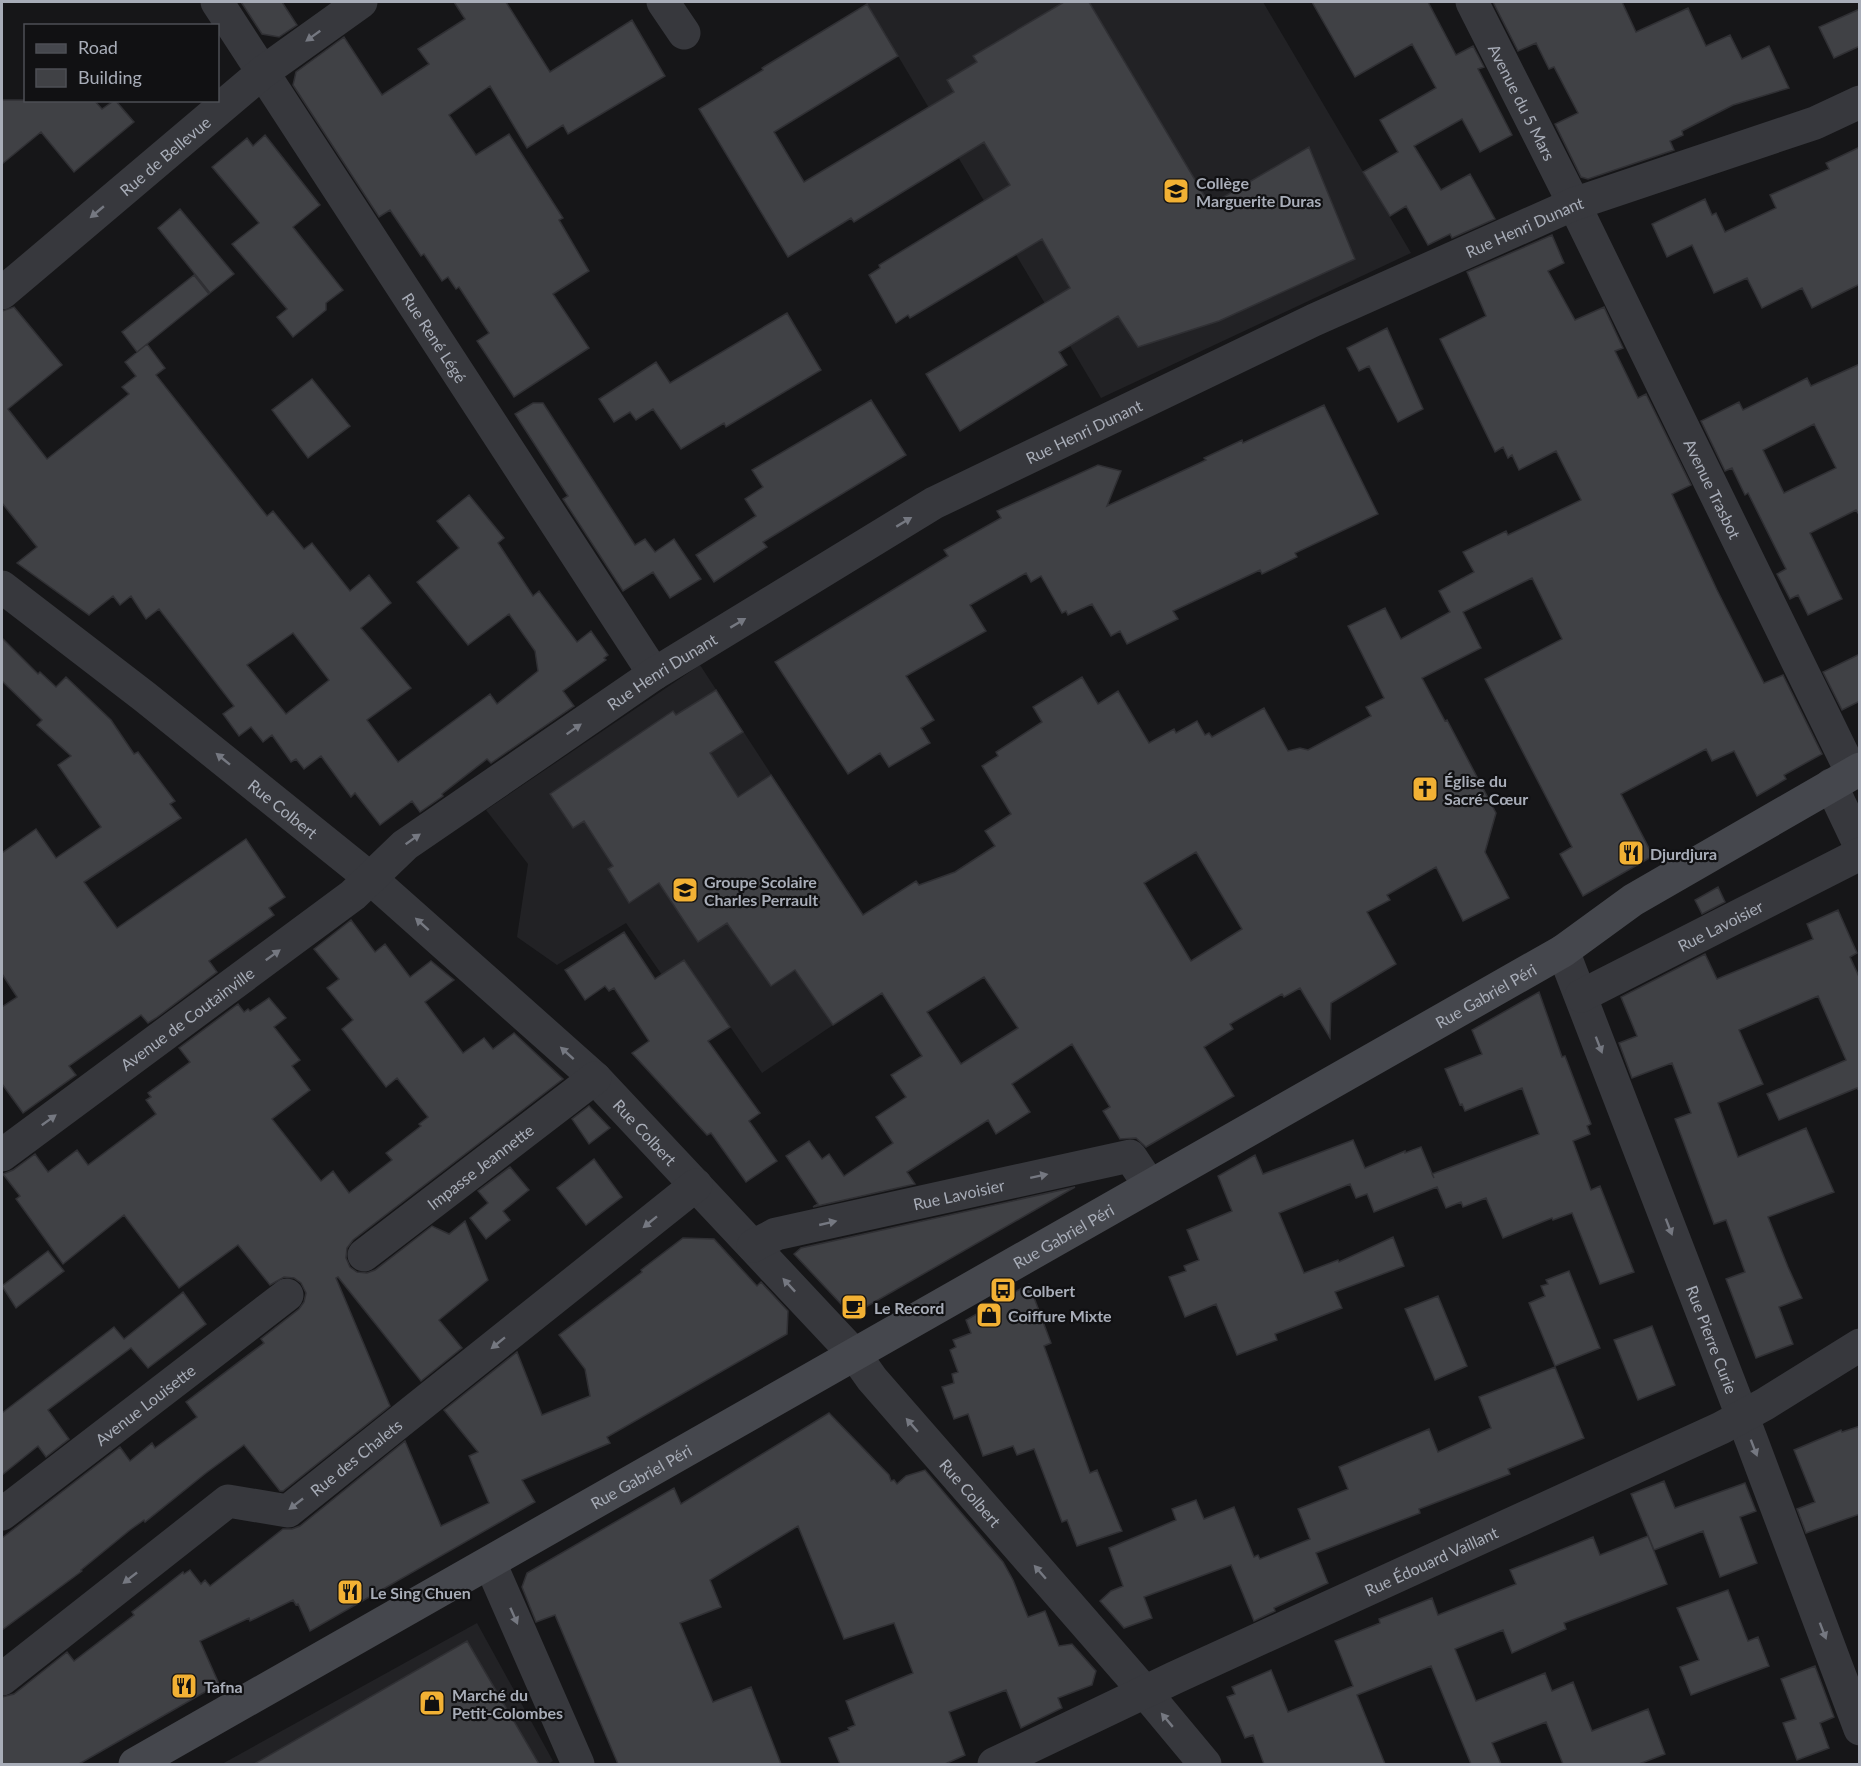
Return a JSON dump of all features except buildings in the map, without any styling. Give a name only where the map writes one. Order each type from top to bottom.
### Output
[{"type":"main road","name":"Rue Gabriel Péri","points":[[135,1764],[1563,951],[1633,900],[1848,776]]},
{"type":"street","name":"Rue René Légé","points":[[217,2],[654,674]]},
{"type":"street","name":"Rue de Bellevue","points":[[2,293],[263,72],[361,2]]},
{"type":"street","points":[[663,2],[684,33]]},
{"type":"street","name":"Avenue du 5 Mars","points":[[1472,2],[1574,204]]},
{"type":"street","name":"Rue Henri Dunant","points":[[369,878],[405,845],[654,674],[934,503],[1314,320],[1574,204],[1815,123],[1860,102]]},
{"type":"street","name":"Avenue Trasbot","points":[[1574,204],[1848,776],[1860,846]]},
{"type":"street","name":"Rue Colbert","points":[[2,587],[145,697],[369,878],[596,1078],[855,1355],[880,1388],[1205,1764]]},
{"type":"street","name":"Rue Lavoisier","points":[[1581,996],[1860,854]]},
{"type":"street","name":"Avenue de Coutainville","points":[[2,1155],[353,895],[369,878]]},
{"type":"street","name":"Rue Pierre Curie","points":[[1563,951],[1860,1729]]},
{"type":"street","name":"Impasse Jeannette","points":[[364,1255],[596,1078]]},
{"type":"street","name":"Rue Lavoisier","points":[[753,1246],[776,1234],[1130,1156],[1150,1186]]},
{"type":"street","name":"Rue des Chalets","points":[[2,1679],[228,1501],[288,1510],[696,1185]]},
{"type":"street","name":"Avenue Louisette","points":[[2,1514],[287,1295]]},
{"type":"street","name":"Rue Édouard Vaillant","points":[[994,1764],[1145,1692],[1711,1433],[1742,1417],[1860,1345]]},
{"type":"street","points":[[490,1563],[578,1764]]},
{"type":"shaded area","name":"Collège Marguerite Duras","points":[[866,2],[1263,2],[1411,253],[1101,398]]},
{"type":"shaded area","name":"Groupe Scolaire Charles Perrault","points":[[700,665],[868,923],[876,996],[762,1073],[684,960],[662,975],[626,923],[557,965],[517,937],[528,864],[486,810]]},
{"type":"shaded area","name":"Marché du Petit-Colombes","points":[[477,1623],[553,1761],[548,1764],[222,1764]]},
{"type":"place","name":"Collège Marguerite Duras","points":[[1176,191]]},
{"type":"place","name":"Église du Sacré-Cœur","points":[[1425,789]]},
{"type":"place","name":"Djurdjura","points":[[1631,853]]},
{"type":"place","name":"Groupe Scolaire Charles Perrault","points":[[685,890]]},
{"type":"place","name":"Colbert","points":[[1003,1290]]},
{"type":"place","name":"Le Record","points":[[854,1307]]},
{"type":"place","name":"Coiffure Mixte","points":[[989,1315]]},
{"type":"place","name":"Le Sing Chuen","points":[[350,1592]]},
{"type":"place","name":"Tafna","points":[[184,1686]]},
{"type":"place","name":"Marché du Petit-Colombes","points":[[432,1703]]}]
